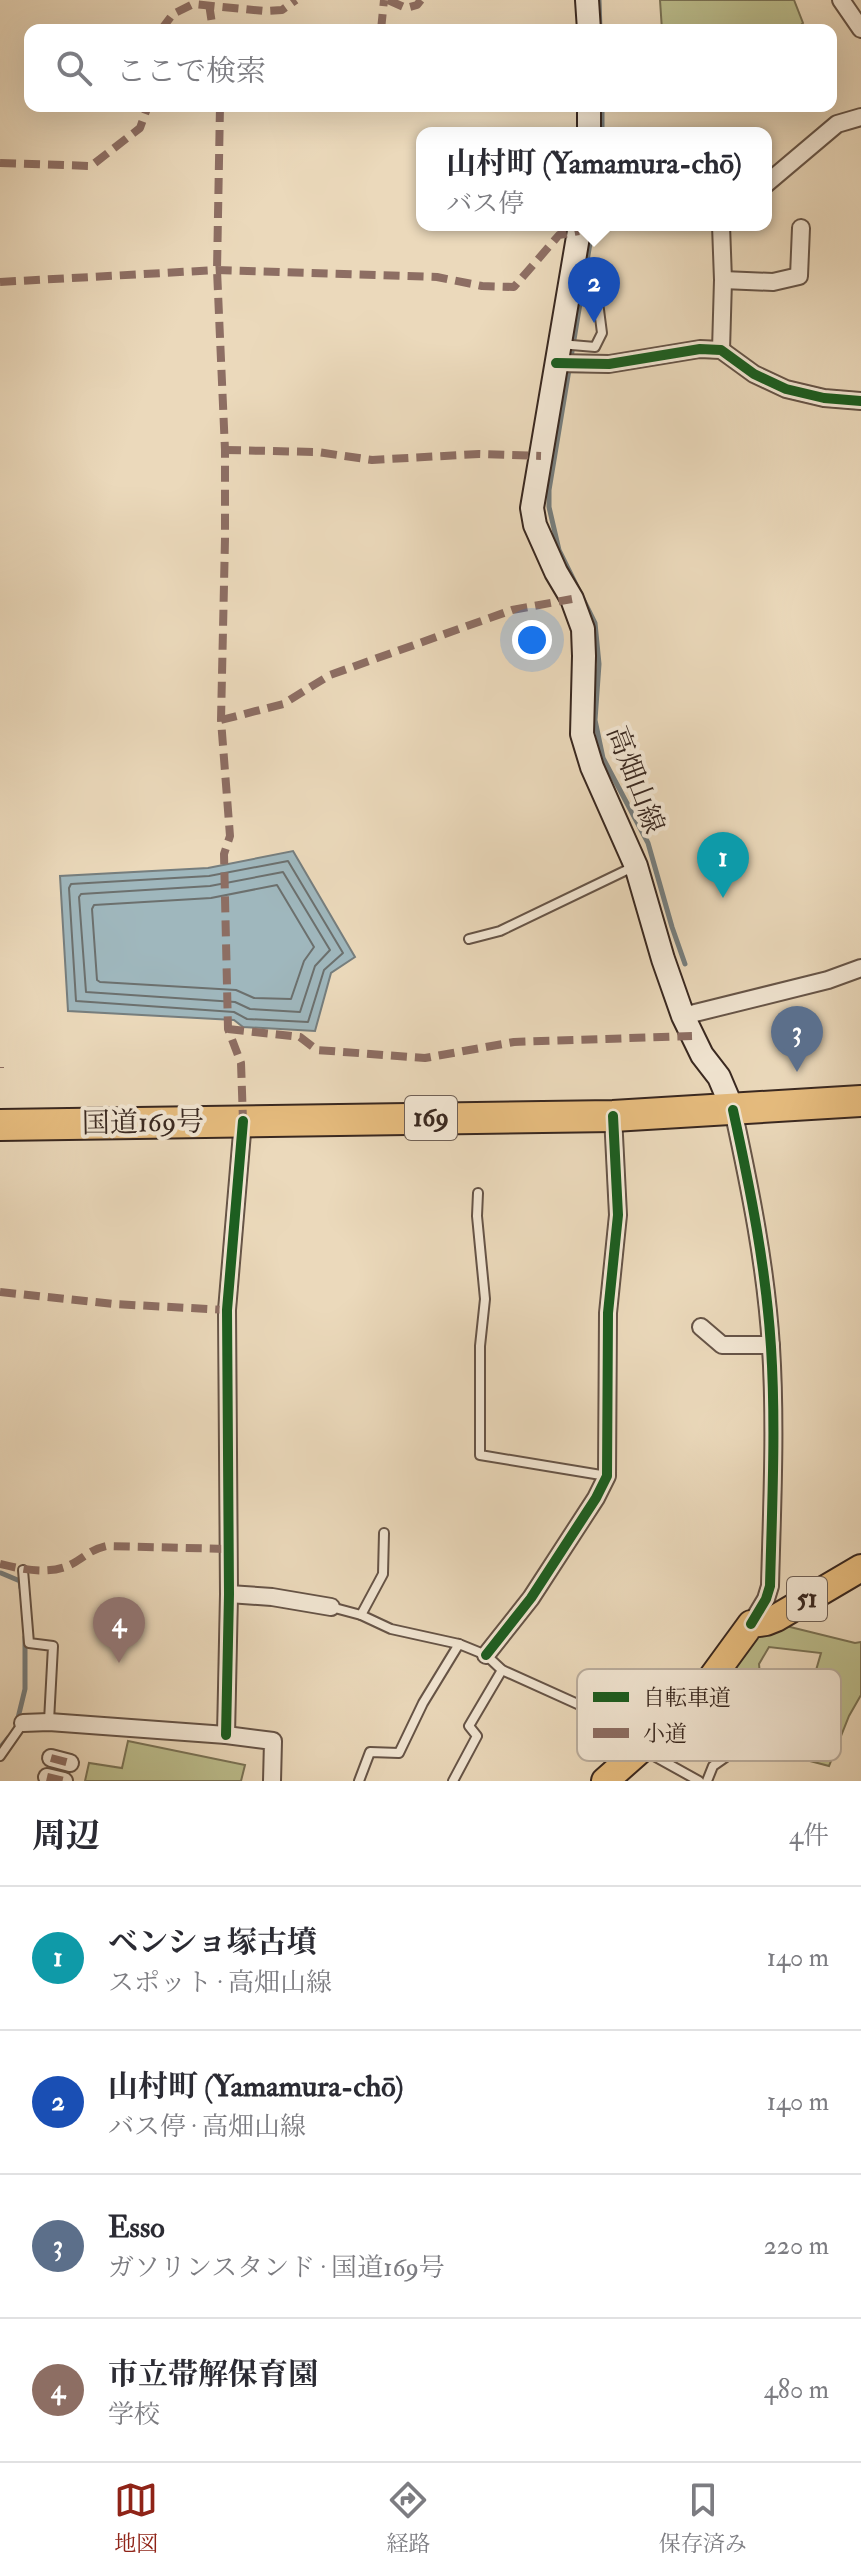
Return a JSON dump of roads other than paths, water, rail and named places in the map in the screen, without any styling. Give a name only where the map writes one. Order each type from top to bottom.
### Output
[{"type":"highway","name":"国道169号","points":[[0,1125],[613,1116],[861,1101]]},
{"type":"main road","points":[[587,0],[589,24]]},
{"type":"main road","name":"高畑山線","points":[[579,231],[532,508],[535,525],[572,599],[583,629],[582,734],[592,767],[636,866],[683,1016],[702,1055],[719,1077],[733,1110]]},
{"type":"main road","name":"51","points":[[717,1669],[751,1624],[776,1618],[861,1568]]},
{"type":"main road","name":"51","points":[[605,1781],[627,1761]]},
{"type":"street","points":[[841,0],[861,29]]},
{"type":"street","points":[[772,179],[837,124],[861,117]]},
{"type":"street","points":[[723,280],[773,282],[799,276],[801,228]]},
{"type":"street","points":[[721,231],[721,350]]},
{"type":"street","points":[[558,353],[609,364],[700,349],[721,350],[754,374],[786,389],[824,398],[861,401]]},
{"type":"street","points":[[683,1016],[828,980],[861,968]]},
{"type":"street","points":[[733,1110],[761,1256],[771,1345],[775,1466],[770,1586],[751,1624]]},
{"type":"street","points":[[486,1655],[531,1598],[607,1476],[608,1313],[618,1215],[613,1116]]},
{"type":"street","points":[[226,1735],[229,1594],[227,1310],[243,1121]]},
{"type":"street","points":[[701,1327],[722,1345],[771,1345]]},
{"type":"street","points":[[229,1594],[272,1597],[331,1607]]},
{"type":"street","points":[[23,1723],[49,1722],[273,1741],[272,1781]]},
{"type":"street","points":[[51,1758],[70,1763]]},
{"type":"street","points":[[47,1777],[64,1781]]},
{"type":"lane","points":[[558,353],[595,347],[602,333],[598,302],[570,284]]},
{"type":"lane","points":[[469,939],[500,931],[636,866]]},
{"type":"lane","points":[[478,1193],[477,1216],[485,1299],[480,1346],[480,1455],[607,1476]]},
{"type":"lane","points":[[361,1615],[383,1574],[384,1533]]},
{"type":"lane","points":[[23,1570],[29,1643],[53,1646],[49,1722]]},
{"type":"lane","points":[[331,1607],[361,1615],[391,1629],[459,1644],[486,1655],[502,1670],[577,1704]]},
{"type":"lane","points":[[359,1781],[370,1752],[399,1753],[423,1703],[459,1644]]},
{"type":"lane","points":[[453,1781],[477,1736],[469,1726],[502,1670]]},
{"type":"lane","points":[[0,1756],[23,1723]]},
{"type":"lane","points":[[665,1761],[699,1781]]},
{"type":"lane","points":[[707,1781],[713,1766],[720,1761]]},
{"type":"water","points":[[293,851],[355,957],[331,973],[315,1031],[243,1027],[234,1020],[68,1011],[60,876],[208,868]]},
{"type":"waterway","points":[[599,0],[600,24]]},
{"type":"waterway","points":[[602,112],[602,127]]},
{"type":"waterway","points":[[592,231],[549,490],[549,507],[559,550],[595,623],[599,664],[595,720],[603,758],[648,843],[685,964]]},
{"type":"waterway","points":[[1,1573],[20,1581],[21,1588]]},
{"type":"waterway","points":[[17,1722],[25,1689],[25,1637]]},
{"type":"waterway","points":[[0,1748],[8,1738]]},
{"type":"place","name":"山村町 (Yamamura-chō)","points":[[594,323]]},
{"type":"place","name":"ベンショ塚古墳","points":[[723,898]]},
{"type":"place","name":"Esso","points":[[797,1072]]},
{"type":"place","name":"市立帯解保育園","points":[[119,1663]]}]
